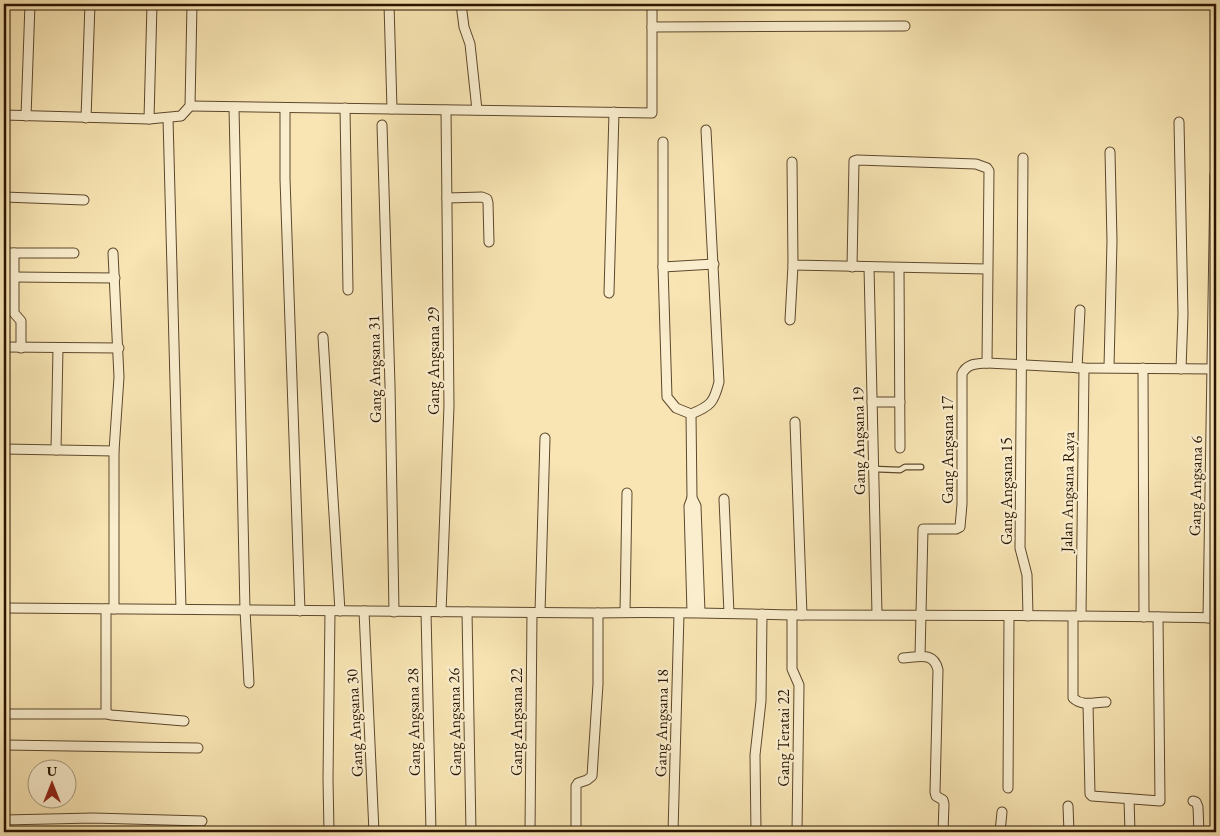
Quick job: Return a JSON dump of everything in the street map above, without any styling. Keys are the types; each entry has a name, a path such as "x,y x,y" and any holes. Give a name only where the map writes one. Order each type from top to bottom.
{"street":[{"path":"26,116 30,4"},
{"path":"86,118 90,4"},
{"path":"149,119 152,4"},
{"path":"4,115 149,119 181,116 190,106 192,4"},
{"path":"389,4 392,109"},
{"path":"461,4 464,27 470,44 477,110"},
{"path":"190,106 652,113 652,4"},
{"path":"652,27 905,26"},
{"path":"234,108 245,610 249,683"},
{"path":"285,108 285,188 300,611"},
{"path":"345,108 348,290"},
{"name":"Gang Angsana 29","path":"441,612 449,406 446,110"},
{"path":"609,293 614,112"},
{"path":"168,118 181,609"},
{"path":"1179,122 1181,369"},
{"name":"Gang Angsana 31","path":"382,125 390,385 394,612"},
{"path":"663,142 663,267 667,397 676,408 691,414 704,409 715,398 719,382 706,130"},
{"path":"1109,367 1112,241 1110,152"},
{"name":"Gang Angsana 15","path":"1023,158 1020,548 1027,575 1028,616"},
{"path":"852,266 854,161 976,164 987,168 989,171 987,363 1081,368 1214,369"},
{"path":"790,320 792,162"},
{"name":"Gang Angsana 6","path":"1212,618 1215,175"},
{"path":"4,197 84,200"},
{"path":"448,198 482,197 487,199 489,242"},
{"path":"4,253 74,253"},
{"path":"14,253 14,313 21,321 21,348"},
{"path":"108,714 106,711 114,451 119,377 113,253"},
{"path":"663,267 714,264"},
{"path":"792,265 987,269"},
{"name":"Gang Angsana 19","path":"869,267 877,614"},
{"path":"899,268 900,448"},
{"path":"14,277 115,278"},
{"name":"Jalan Angsana Raya","path":"1080,310 1081,368 1077,616 1072,694 1076,701 1088,704"},
{"path":"323,337 340,611"},
{"path":"4,348 118,348"},
{"path":"56,450 58,348"},
{"name":"Gang Angsana 17","path":"921,616 923,529 956,529 960,526 962,504 962,374 967,366 987,363"},
{"path":"1143,368 1144,617"},
{"path":"872,402 900,402"},
{"path":"691,414 692,498 696,506 696,612"},
{"name":"Gang Teratai 22","path":"795,422 797,615 792,669 799,686 797,832"},
{"name":"Gang Angsana 22","path":"530,832 536,613 545,438"},
{"path":"4,449 114,451"},
{"path":"625,612 628,493"},
{"path":"724,499 729,613"},
{"path":"4,608 364,612 625,612 679,614 696,612 797,615 877,614 1212,618"},
{"path":"329,832 330,611"},
{"name":"Gang Angsana 30","path":"364,612 374,832"},
{"name":"Gang Angsana 28","path":"426,612 431,832"},
{"name":"Gang Angsana 26","path":"467,612 471,832"},
{"path":"576,832 576,786 592,776 598,684 598,613"},
{"name":"Gang Angsana 18","path":"674,832 679,614"},
{"path":"756,832 755,756 761,701 762,614"},
{"path":"920,656 921,616"},
{"path":"1008,788 1009,616"},
{"path":"1106,702 1088,704 1090,794 1092,796 1160,801 1158,617"},
{"path":"903,658 920,656 933,658 937,663 935,792 936,796 943,800 944,804 943,832"},
{"path":"4,714 108,714 184,721"},
{"path":"4,745 198,748"},
{"path":"1129,799 1130,832"},
{"path":"1193,801 1196,802 1198,807 1199,832"},
{"path":"1068,806 1069,832"},
{"path":"1000,832 1002,812"},
{"path":"4,820 93,818 202,821"}],"lane":[{"path":"873,469 900,470 905,467 921,467"}]}
